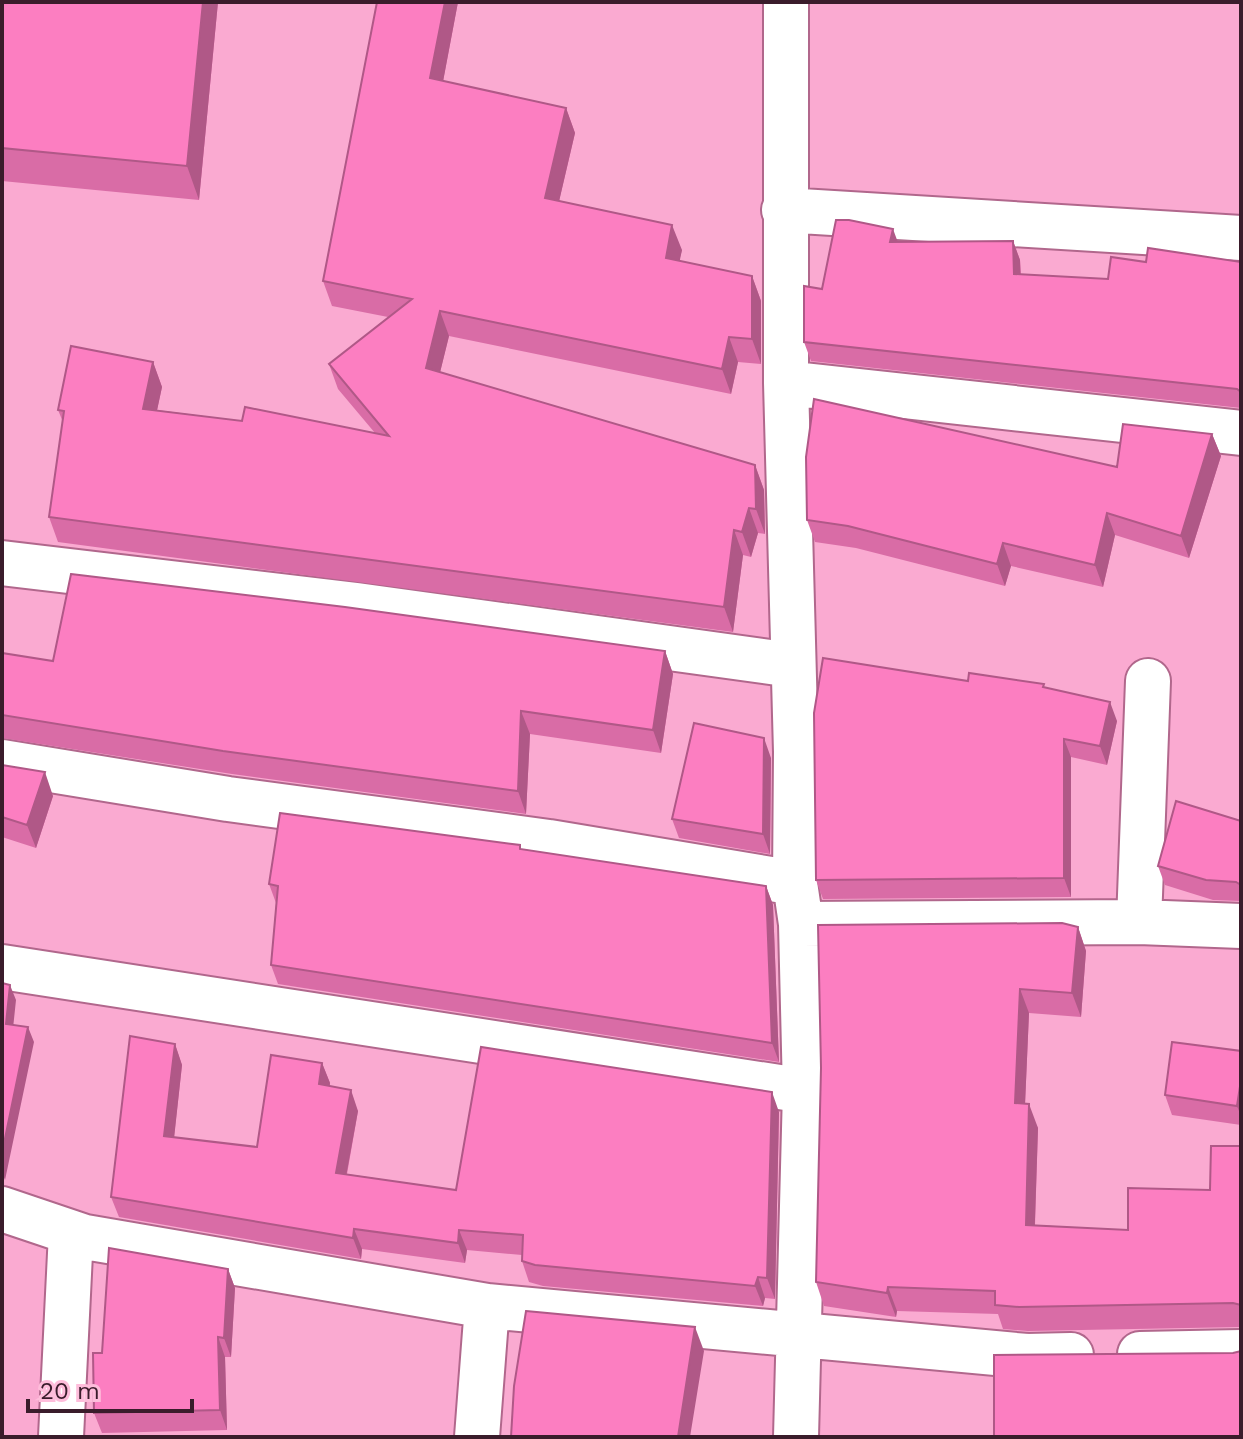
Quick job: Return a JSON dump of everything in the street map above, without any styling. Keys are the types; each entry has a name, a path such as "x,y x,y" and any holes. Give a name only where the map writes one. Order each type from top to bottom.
{"street":[{"path":"786,2 786,383 805,1091 796,1336 796,1437"},
{"path":"784,210 1241,238"},
{"path":"786,383 1241,433"},
{"path":"2,563 357,605 792,665"},
{"path":"1139,922 1148,681"},
{"path":"2,762 228,799 549,842 798,904 1241,926"},
{"path":"2,967 805,1091"},
{"path":"2,1209 71,1233 487,1306 1027,1356 1241,1352"},
{"path":"61,1437 71,1233"},
{"path":"477,1437 487,1306"}],"building":[{"path":"2,2 203,2 187,166 2,148"},
{"path":"377,2 445,2 430,78 566,108 545,198 672,225 666,258 752,276 752,339 729,337 722,369 440,311 426,368 755,465 756,509 749,508 742,532 734,530 724,607 49,517 64,411 58,410 71,346 153,362 143,409 242,421 245,407 389,436 329,364 412,299 323,281"},
{"path":"836,220 893,229 890,242 1013,241 1014,274 1108,279 1111,257 1146,262 1148,248 1241,262 1241,392 1237,389 804,342 804,286 822,289"},
{"path":"814,399 1117,467 1123,424 1212,434 1181,536 1107,513 1095,565 1003,543 997,564 848,526 807,520 806,457"},
{"path":"71,574 345,607 665,651 653,730 521,711 518,791 223,751 2,715 2,653 53,661"},
{"path":"823,658 968,681 969,673 1044,684 1043,687 1110,702 1100,746 1064,739 1064,878 816,880 814,713"},
{"path":"694,723 764,738 763,834 672,819"},
{"path":"2,765 45,772 27,825 2,817"},
{"path":"1176,801 1241,821 1241,885 1206,880 1158,866"},
{"path":"280,813 520,845 520,849 766,886 772,1043 271,965 278,886 269,884"},
{"path":"1062,923 1078,927 1072,993 1020,989 1015,1103 1029,1104 1026,1225 1128,1230 1128,1188 1210,1190 1211,1146 1241,1146 1241,1305 1019,1307 995,1305 995,1291 888,1287 887,1293 816,1282 821,1068 818,925"},
{"path":"2,983 10,985 6,1024 28,1027 2,1153"},
{"path":"130,1036 175,1044 164,1136 257,1147 271,1055 322,1063 319,1084 351,1090 336,1173 456,1190 481,1047 772,1092 767,1278 758,1277 755,1286 535,1265 522,1261 523,1235 459,1230 458,1243 354,1229 353,1238 111,1197"},
{"path":"1172,1042 1241,1051 1237,1106 1165,1095"},
{"path":"109,1248 228,1269 224,1338 218,1337 220,1410 94,1413 93,1353 102,1353"},
{"path":"526,1311 695,1327 678,1437 511,1437 514,1386"},
{"path":"1241,1351 1241,1437 994,1437 994,1355"}]}
